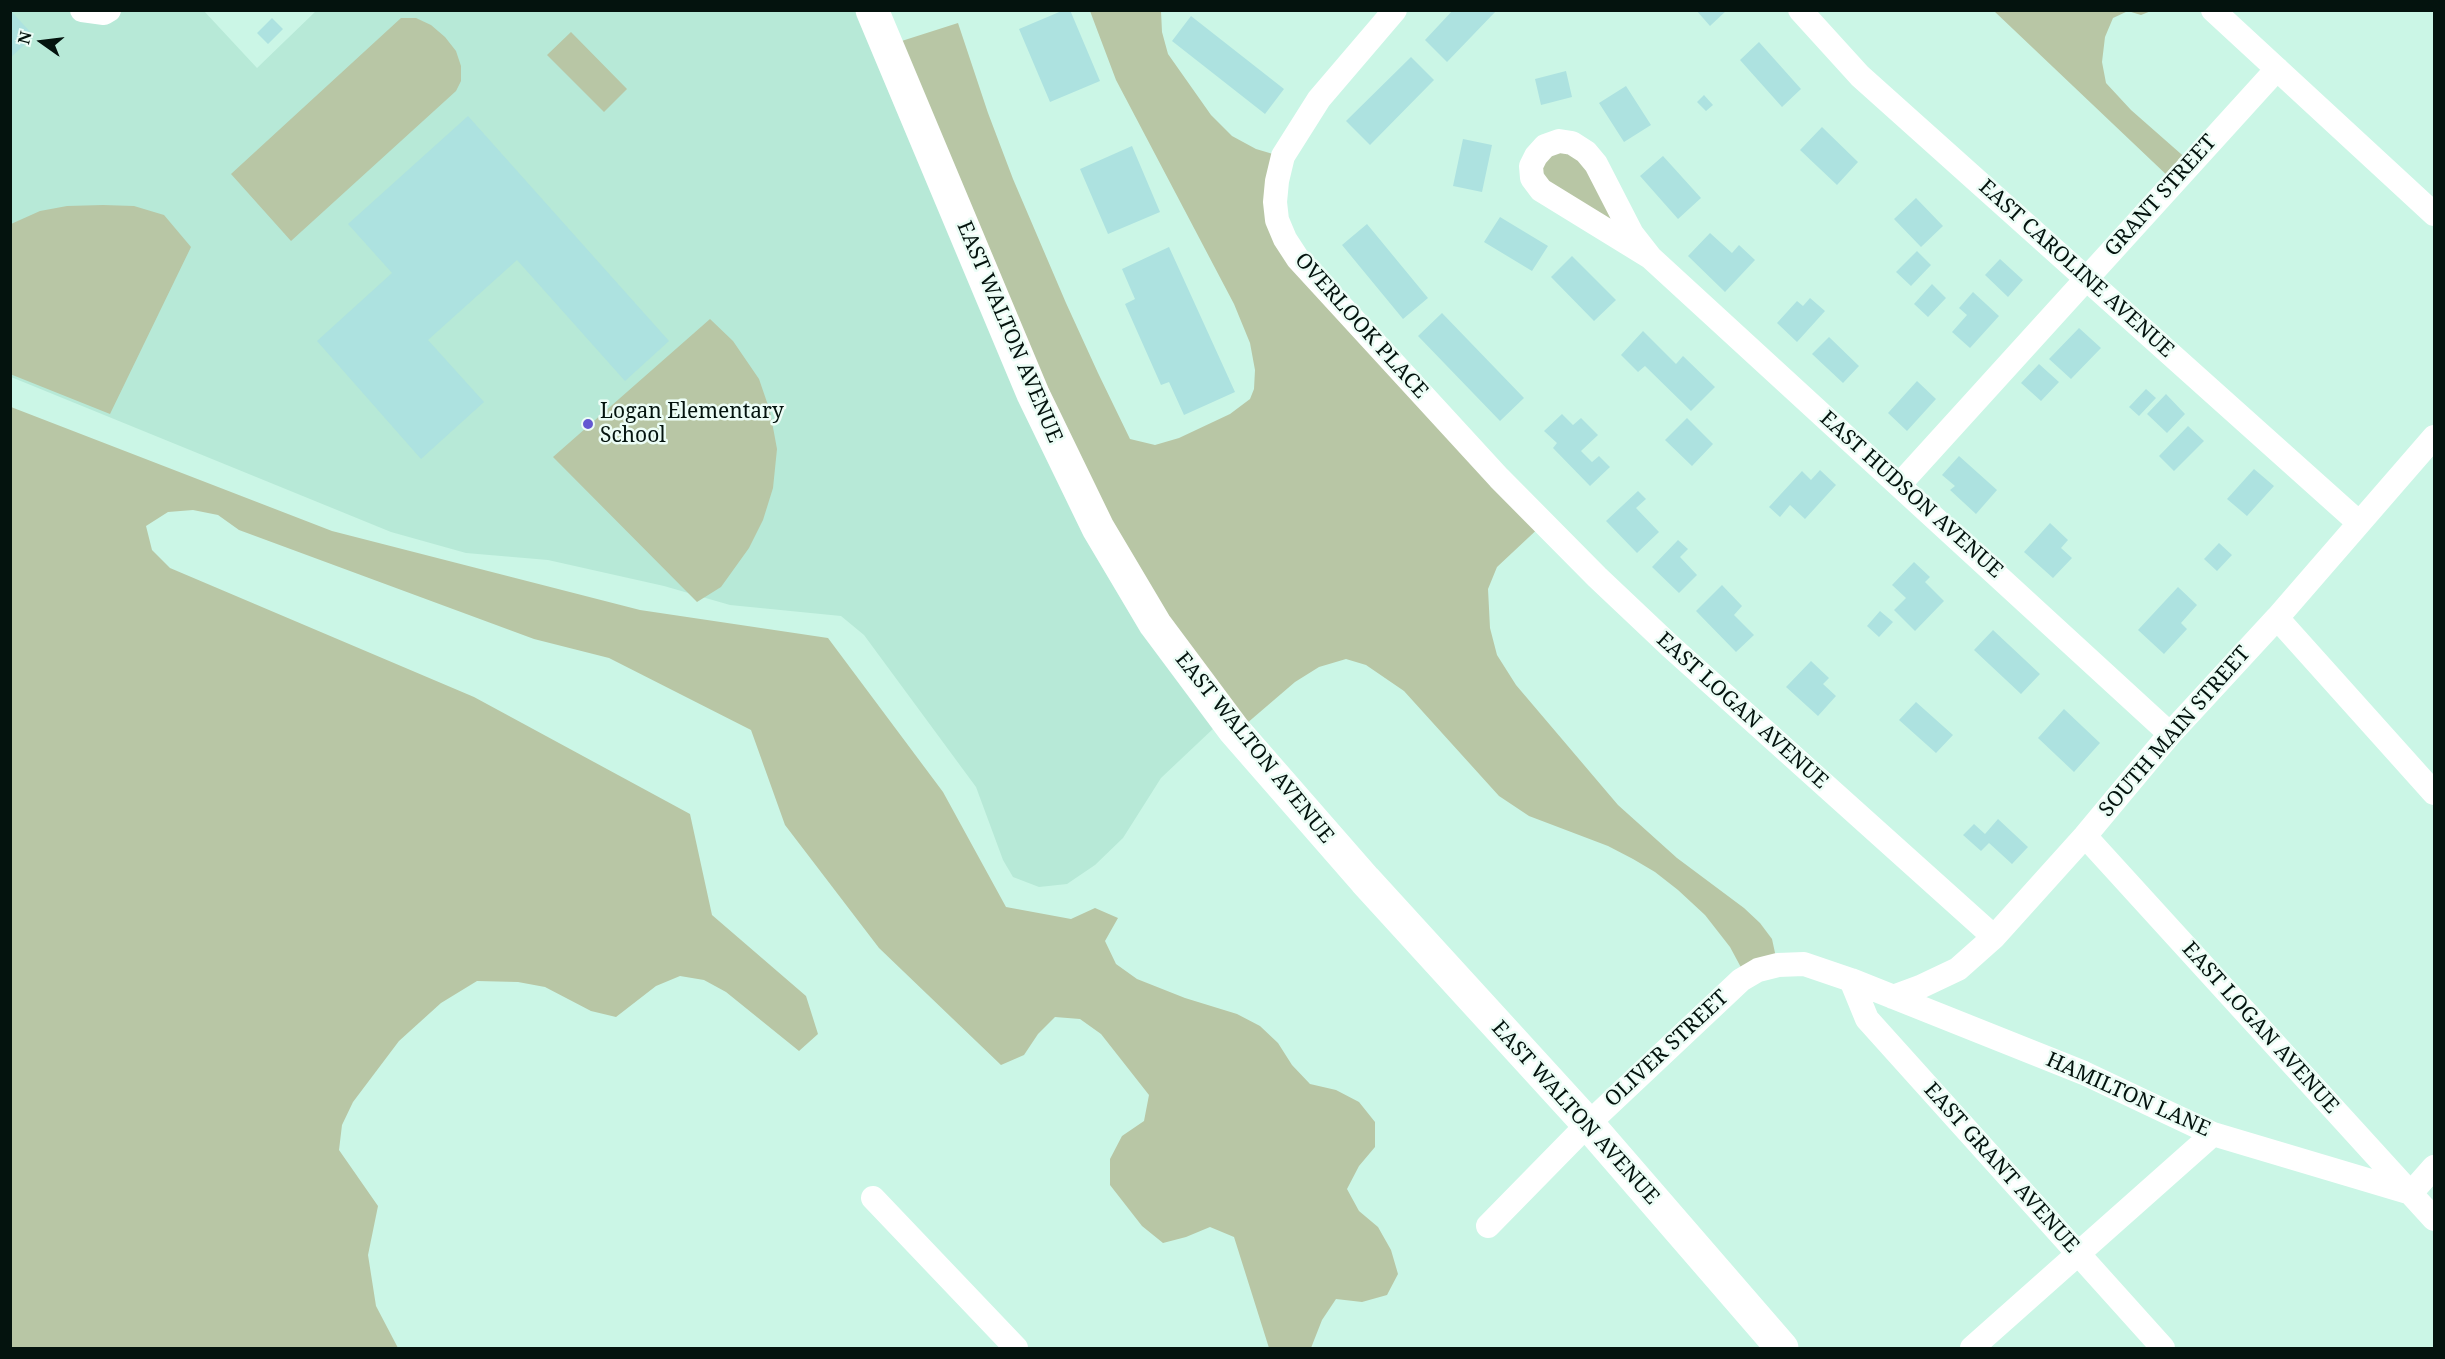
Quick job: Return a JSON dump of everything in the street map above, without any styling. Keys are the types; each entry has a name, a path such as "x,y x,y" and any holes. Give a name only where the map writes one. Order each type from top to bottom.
{"main road":[{"name":"EAST WALTON AVENUE","path":"872,10 1033,394 1098,528 1155,624 1234,730 1365,880 1588,1124 1782,1348"}],"street":[{"name":"OVERLOOK PLACE","path":"1395,10 1319,99 1283,156 1275,202 1277,220 1285,239 1298,259 1499,478"},
{"name":"EAST CAROLINE AVENUE","path":"1800,10 1860,76 2358,522"},
{"path":"2212,10 2434,214"},
{"name":"GRANT STREET","path":"1900,484 2277,69"},
{"name":"EAST HUDSON AVENUE","path":"1650,257 1541,190 1532,178 1531,166 1545,146 1559,141 1572,143 1586,152 1596,164 1632,234 1650,257 2170,734"},
{"name":"SOUTH MAIN STREET","path":"1893,997 1958,969 1994,937 2085,836 2170,734 2277,618 2434,437"},
{"name":"EAST LOGAN AVENUE","path":"1499,478 1597,577 1670,646 1994,937"},
{"path":"2277,618 2434,793"},
{"name":"EAST LOGAN AVENUE","path":"2085,836 2434,1219"},
{"name":"OLIVER STREET","path":"1488,1226 1588,1124 1740,980 1758,970 1778,965 1804,964 1851,980"},
{"name":"HAMILTON LANE","path":"1851,980 2084,1073 2212,1134 2411,1193"},
{"name":"EAST GRANT AVENUE","path":"1851,980 1867,1019 2163,1348"},
{"path":"1972,1348 2212,1134"},
{"path":"2411,1193 2434,1167"},
{"path":"873,1198 1016,1348"}],"shaded area":[{"name":"Logan Elementary School","path":"10,11 204,11 257,68 316,11 872,11 1233,710 1161,778 1123,838 1095,865 1067,884 1039,887 1013,877 1003,860 976,787 864,635 841,616 730,605 664,586 548,560 466,553 391,532 11,377"},
{"path":"1090,11 1161,11 1162,32 1168,54 1211,115 1232,136 1256,149 1283,157 1277,220 1544,523 1497,567 1488,589 1490,628 1497,655 1516,685 1618,805 1677,858 1744,908 1760,923 1772,939 1777,962 1744,973 1730,947 1705,915 1655,872 1608,846 1529,816 1499,796 1404,691 1366,665 1346,659 1319,667 1295,682 1246,724 1133,577 886,46 958,23 1013,179 1098,373 1130,439 1155,445 1179,438 1230,414 1250,399 1254,389 1255,370 1250,343 1234,304 1116,80"},
{"path":"1994,11 2128,11 2113,18 2105,37 2102,62 2106,83 2131,110 2189,161 2172,180"},
{"path":"2128,11 2151,11 2141,15"},
{"path":"401,18 416,18 431,25 445,37 456,51 461,66 461,81 456,91 291,241 231,174"},
{"path":"571,32 627,89 604,112 547,55"},
{"path":"1572,144 1632,234 1555,200 1536,156"},
{"path":"67,206 134,206 164,215 191,247 110,414 10,374 11,224 40,211"},
{"path":"710,319 733,341 759,379 770,411 777,449 773,488 763,520 749,548 721,587 697,602 553,457"},
{"path":"11,407 332,531 640,610 828,638 943,792 1006,907 1071,919 1095,908 1118,918 1105,941 1116,964 1137,979 1185,998 1237,1014 1260,1026 1278,1043 1292,1065 1310,1084 1336,1090 1359,1102 1375,1122 1375,1147 1359,1166 1347,1189 1359,1211 1378,1227 1391,1250 1398,1274 1387,1295 1362,1302 1336,1299 1322,1320 1311,1348 1269,1348 1234,1237 1210,1227 1163,1243 1142,1226 1110,1185 1110,1159 1122,1136 1144,1121 1149,1095 1101,1034 1080,1019 1055,1017 1038,1034 1024,1055 1001,1065 879,948 785,825 751,730 609,658 534,639 239,530 218,515 193,510 168,512 146,526 152,550 170,568 474,697 690,814 712,915 806,996 818,1034 799,1051 726,992 704,980 680,976 656,986 616,1017 591,1011 545,987 518,982 477,981 441,1003 399,1041 353,1102 342,1125 339,1150 378,1206 368,1255 376,1306 398,1348 11,1348"}],"building":[{"path":"10,10 34,36 10,58"},
{"path":"1064,10 1070,10 1100,81 1050,102 1019,29"},
{"path":"1453,10 1497,10 1447,62 1425,40"},
{"path":"1696,10 1727,10 1710,26"},
{"path":"1191,16 1284,89 1265,114 1172,41"},
{"path":"272,18 283,29 268,44 257,33"},
{"path":"1759,42 1801,89 1782,107 1740,60"},
{"path":"1411,57 1434,80 1370,145 1346,121"},
{"path":"1566,71 1572,97 1541,105 1535,79"},
{"path":"1626,86 1651,125 1624,142 1599,103"},
{"path":"1704,95 1713,105 1706,111 1697,102"},
{"path":"468,116 669,341 625,381 517,260 428,340 484,402 421,459 317,341 392,273 348,224"},
{"path":"1822,127 1858,162 1837,185 1800,150"},
{"path":"1463,139 1492,145 1482,192 1453,186"},
{"path":"1132,146 1160,212 1108,234 1080,169"},
{"path":"1663,156 1701,198 1678,219 1640,176"},
{"path":"1916,198 1943,226 1921,247 1894,219"},
{"path":"1500,217 1548,246 1532,271 1484,242"},
{"path":"1367,224 1428,298 1403,319 1342,245"},
{"path":"1710,233 1732,253 1739,245 1755,260 1725,292 1688,256"},
{"path":"1169,247 1235,392 1184,415 1169,382 1161,385 1125,304 1135,299 1122,269"},
{"path":"1917,251 1931,265 1911,286 1896,272"},
{"path":"1572,256 1616,300 1594,321 1551,277"},
{"path":"2000,259 2023,280 2008,297 1985,275"},
{"path":"1932,284 1946,298 1928,317 1914,304"},
{"path":"1973,292 1999,316 1970,348 1952,332 1967,315 1959,308"},
{"path":"1810,298 1825,311 1797,342 1777,323 1797,301 1803,306"},
{"path":"1442,313 1524,398 1500,421 1418,336"},
{"path":"2079,328 2101,348 2071,379 2049,359"},
{"path":"1643,331 1676,364 1683,356 1715,387 1691,411 1645,366 1638,372 1621,355"},
{"path":"1829,337 1859,366 1843,383 1812,354"},
{"path":"2039,364 2059,382 2041,401 2021,383"},
{"path":"1917,381 1936,399 1907,431 1888,413"},
{"path":"2146,389 2156,398 2139,416 2129,407"},
{"path":"2166,394 2185,414 2167,433 2147,414"},
{"path":"1562,414 1573,425 1581,418 1598,435 1581,451 1592,462 1599,456 1610,467 1590,486 1553,448 1557,443 1544,431"},
{"path":"1687,418 1713,444 1692,466 1665,440"},
{"path":"2188,426 2204,441 2174,471 2159,456"},
{"path":"1959,456 1997,490 1976,514 1950,490 1955,486 1942,475"},
{"path":"2254,469 2274,486 2247,516 2227,499"},
{"path":"1820,470 1836,485 1805,519 1790,505 1780,517 1769,507 1802,471 1811,480"},
{"path":"1638,491 1646,499 1636,508 1659,532 1637,553 1606,521"},
{"path":"2050,523 2068,540 2061,548 2072,558 2053,578 2024,552"},
{"path":"1678,540 1688,549 1680,557 1697,575 1679,593 1652,567"},
{"path":"2219,543 2232,555 2217,571 2204,559"},
{"path":"1914,562 1930,577 1925,582 1944,601 1915,631 1894,610 1906,598 1892,585"},
{"path":"1722,585 1742,606 1734,615 1754,635 1736,652 1696,611"},
{"path":"2178,587 2197,605 2181,623 2187,629 2164,654 2138,630"},
{"path":"1880,611 1893,622 1879,637 1867,626"},
{"path":"1993,630 2040,674 2021,694 1974,650"},
{"path":"1811,661 1829,678 1823,684 1836,696 1818,716 1786,687"},
{"path":"1916,702 1953,735 1936,753 1899,720"},
{"path":"2064,709 2100,743 2074,772 2038,738"},
{"path":"1998,819 2028,847 2012,864 1989,843 1981,851 1963,835 1974,824 1985,834"}],"place":[{"name":"Logan Elementary School","path":"588,424"}]}
